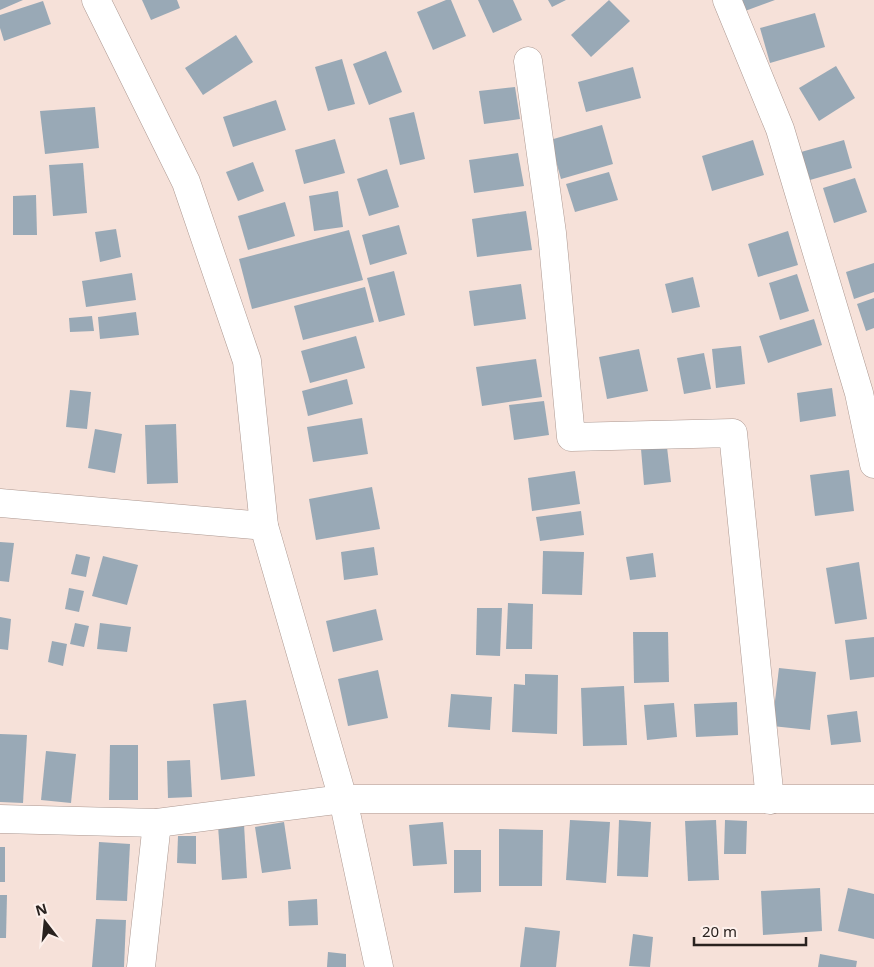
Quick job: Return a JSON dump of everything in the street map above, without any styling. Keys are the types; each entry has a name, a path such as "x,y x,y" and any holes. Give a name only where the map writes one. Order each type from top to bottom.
{"street":[{"path":"96,0 186,182 247,361 264,526 343,799 379,967"},
{"path":"726,0 780,129 858,393 874,464"},
{"path":"528,61 552,232 571,438 733,433 770,800"},
{"path":"0,503 264,526"},
{"path":"0,819 157,823 343,799 874,800"},
{"path":"141,967 157,823"}],"building":[{"path":"0,0 23,0 0,10"},
{"path":"142,0 177,0 180,8 151,20"},
{"path":"446,0 451,0 466,36 433,50 417,12"},
{"path":"478,0 513,0 522,20 493,33"},
{"path":"548,0 566,0 552,7"},
{"path":"609,0 630,21 591,57 571,35"},
{"path":"733,0 775,0 737,14"},
{"path":"43,1 51,24 4,41 0,28 0,15"},
{"path":"815,13 825,47 770,63 760,28"},
{"path":"236,35 253,62 203,95 185,68"},
{"path":"386,51 402,92 369,105 353,64"},
{"path":"342,59 355,104 328,111 315,67"},
{"path":"836,66 855,98 819,121 799,88"},
{"path":"633,67 641,98 586,112 578,82"},
{"path":"515,87 520,119 484,124 479,91"},
{"path":"276,100 286,130 233,147 223,117"},
{"path":"95,107 99,148 45,154 40,111"},
{"path":"414,112 425,159 400,165 389,118"},
{"path":"602,125 613,164 561,179 550,140"},
{"path":"335,139 345,173 304,184 295,150"},
{"path":"753,140 764,175 712,191 702,156"},
{"path":"844,140 852,168 810,180 801,152"},
{"path":"518,153 524,186 474,193 469,160"},
{"path":"253,162 264,191 238,201 226,172"},
{"path":"83,163 87,213 53,216 49,165"},
{"path":"387,169 399,207 369,216 357,179"},
{"path":"609,172 618,200 575,212 566,184"},
{"path":"855,178 867,212 834,223 823,188"},
{"path":"338,191 343,227 314,231 309,196"},
{"path":"36,195 37,235 13,235 13,196"},
{"path":"285,202 295,236 248,250 238,216"},
{"path":"526,211 532,250 477,257 472,219"},
{"path":"399,225 407,254 370,265 362,235"},
{"path":"116,229 121,257 100,262 95,232"},
{"path":"349,230 363,280 252,309 239,259"},
{"path":"788,231 798,265 758,277 748,244"},
{"path":"874,263 874,292 854,299 846,272"},
{"path":"394,271 405,315 379,322 367,278"},
{"path":"132,273 136,300 86,307 82,281"},
{"path":"797,274 809,311 780,320 769,283"},
{"path":"693,277 700,307 672,313 665,284"},
{"path":"521,284 526,319 474,326 469,291"},
{"path":"365,287 374,322 303,340 294,306"},
{"path":"874,298 874,328 866,331 857,304"},
{"path":"136,312 139,335 100,339 98,317"},
{"path":"92,316 94,331 70,332 69,318"},
{"path":"814,319 822,345 768,363 759,336"},
{"path":"356,336 365,368 310,383 301,351"},
{"path":"741,346 745,384 716,388 712,349"},
{"path":"639,349 648,391 607,399 599,357"},
{"path":"704,353 711,389 684,394 677,358"},
{"path":"536,359 542,397 482,406 476,367"},
{"path":"347,379 353,404 308,416 302,391"},
{"path":"832,388 836,416 800,422 797,393"},
{"path":"70,390 91,392 87,429 66,427"},
{"path":"544,401 549,435 514,440 509,405"},
{"path":"362,418 368,454 313,462 307,427"},
{"path":"176,424 178,483 147,484 145,425"},
{"path":"95,429 122,434 115,473 88,468"},
{"path":"667,447 671,482 644,485 641,449"},
{"path":"849,470 854,511 815,516 810,475"},
{"path":"575,471 580,504 532,511 528,478"},
{"path":"372,487 380,529 316,540 309,499"},
{"path":"581,511 584,535 540,541 536,517"},
{"path":"0,542 14,543 9,582 0,581"},
{"path":"374,547 378,575 344,580 341,552"},
{"path":"543,551 584,552 582,595 542,594"},
{"path":"653,553 656,577 630,580 626,557"},
{"path":"76,554 90,557 86,577 71,574"},
{"path":"103,556 138,565 127,605 92,596"},
{"path":"859,562 867,619 835,624 826,568"},
{"path":"69,588 84,591 79,612 65,609"},
{"path":"508,603 533,604 532,649 506,649"},
{"path":"477,608 502,608 500,656 476,655"},
{"path":"376,609 383,640 333,652 326,621"},
{"path":"0,617 11,619 8,650 0,649"},
{"path":"75,623 89,626 84,647 70,644"},
{"path":"100,623 131,627 127,652 97,649"},
{"path":"633,632 668,632 669,682 634,683"},
{"path":"874,637 874,677 850,680 845,640"},
{"path":"52,641 67,644 63,666 48,662"},
{"path":"779,668 816,672 810,730 772,726"},
{"path":"378,670 388,718 348,726 338,679"},
{"path":"525,674 558,675 557,734 512,732 514,684 525,685"},
{"path":"624,686 627,745 583,746 581,688"},
{"path":"451,694 492,697 490,730 448,727"},
{"path":"246,700 255,776 221,780 213,704"},
{"path":"737,702 738,735 696,737 694,704"},
{"path":"674,703 677,737 647,740 644,705"},
{"path":"857,711 861,742 831,745 827,715"},
{"path":"0,734 27,735 23,803 0,802"},
{"path":"110,745 138,745 138,800 109,800"},
{"path":"46,751 76,754 71,803 41,800"},
{"path":"190,760 192,797 168,798 167,761"},
{"path":"570,820 610,822 606,883 566,880"},
{"path":"619,820 651,822 648,877 617,876"},
{"path":"716,820 719,880 688,881 685,821"},
{"path":"725,820 747,821 746,854 724,854"},
{"path":"284,822 291,869 262,873 255,827"},
{"path":"443,822 447,864 413,866 409,825"},
{"path":"244,824 247,878 222,880 218,826"},
{"path":"499,829 543,830 542,886 499,886"},
{"path":"178,836 196,836 196,864 177,863"},
{"path":"99,842 130,844 127,901 96,900"},
{"path":"0,847 5,847 5,882 0,882"},
{"path":"454,850 481,850 481,892 454,893"},
{"path":"820,888 822,931 763,935 761,891"},
{"path":"848,888 874,894 874,939 838,931"},
{"path":"0,895 7,895 6,938 0,938"},
{"path":"317,899 318,925 289,926 288,901"},
{"path":"96,919 126,920 124,967 92,967"},
{"path":"525,927 560,931 556,967 520,967"},
{"path":"633,934 653,937 650,967 629,966"},
{"path":"328,952 346,954 346,967 327,967"},
{"path":"820,954 857,961 856,967 818,967"}]}
